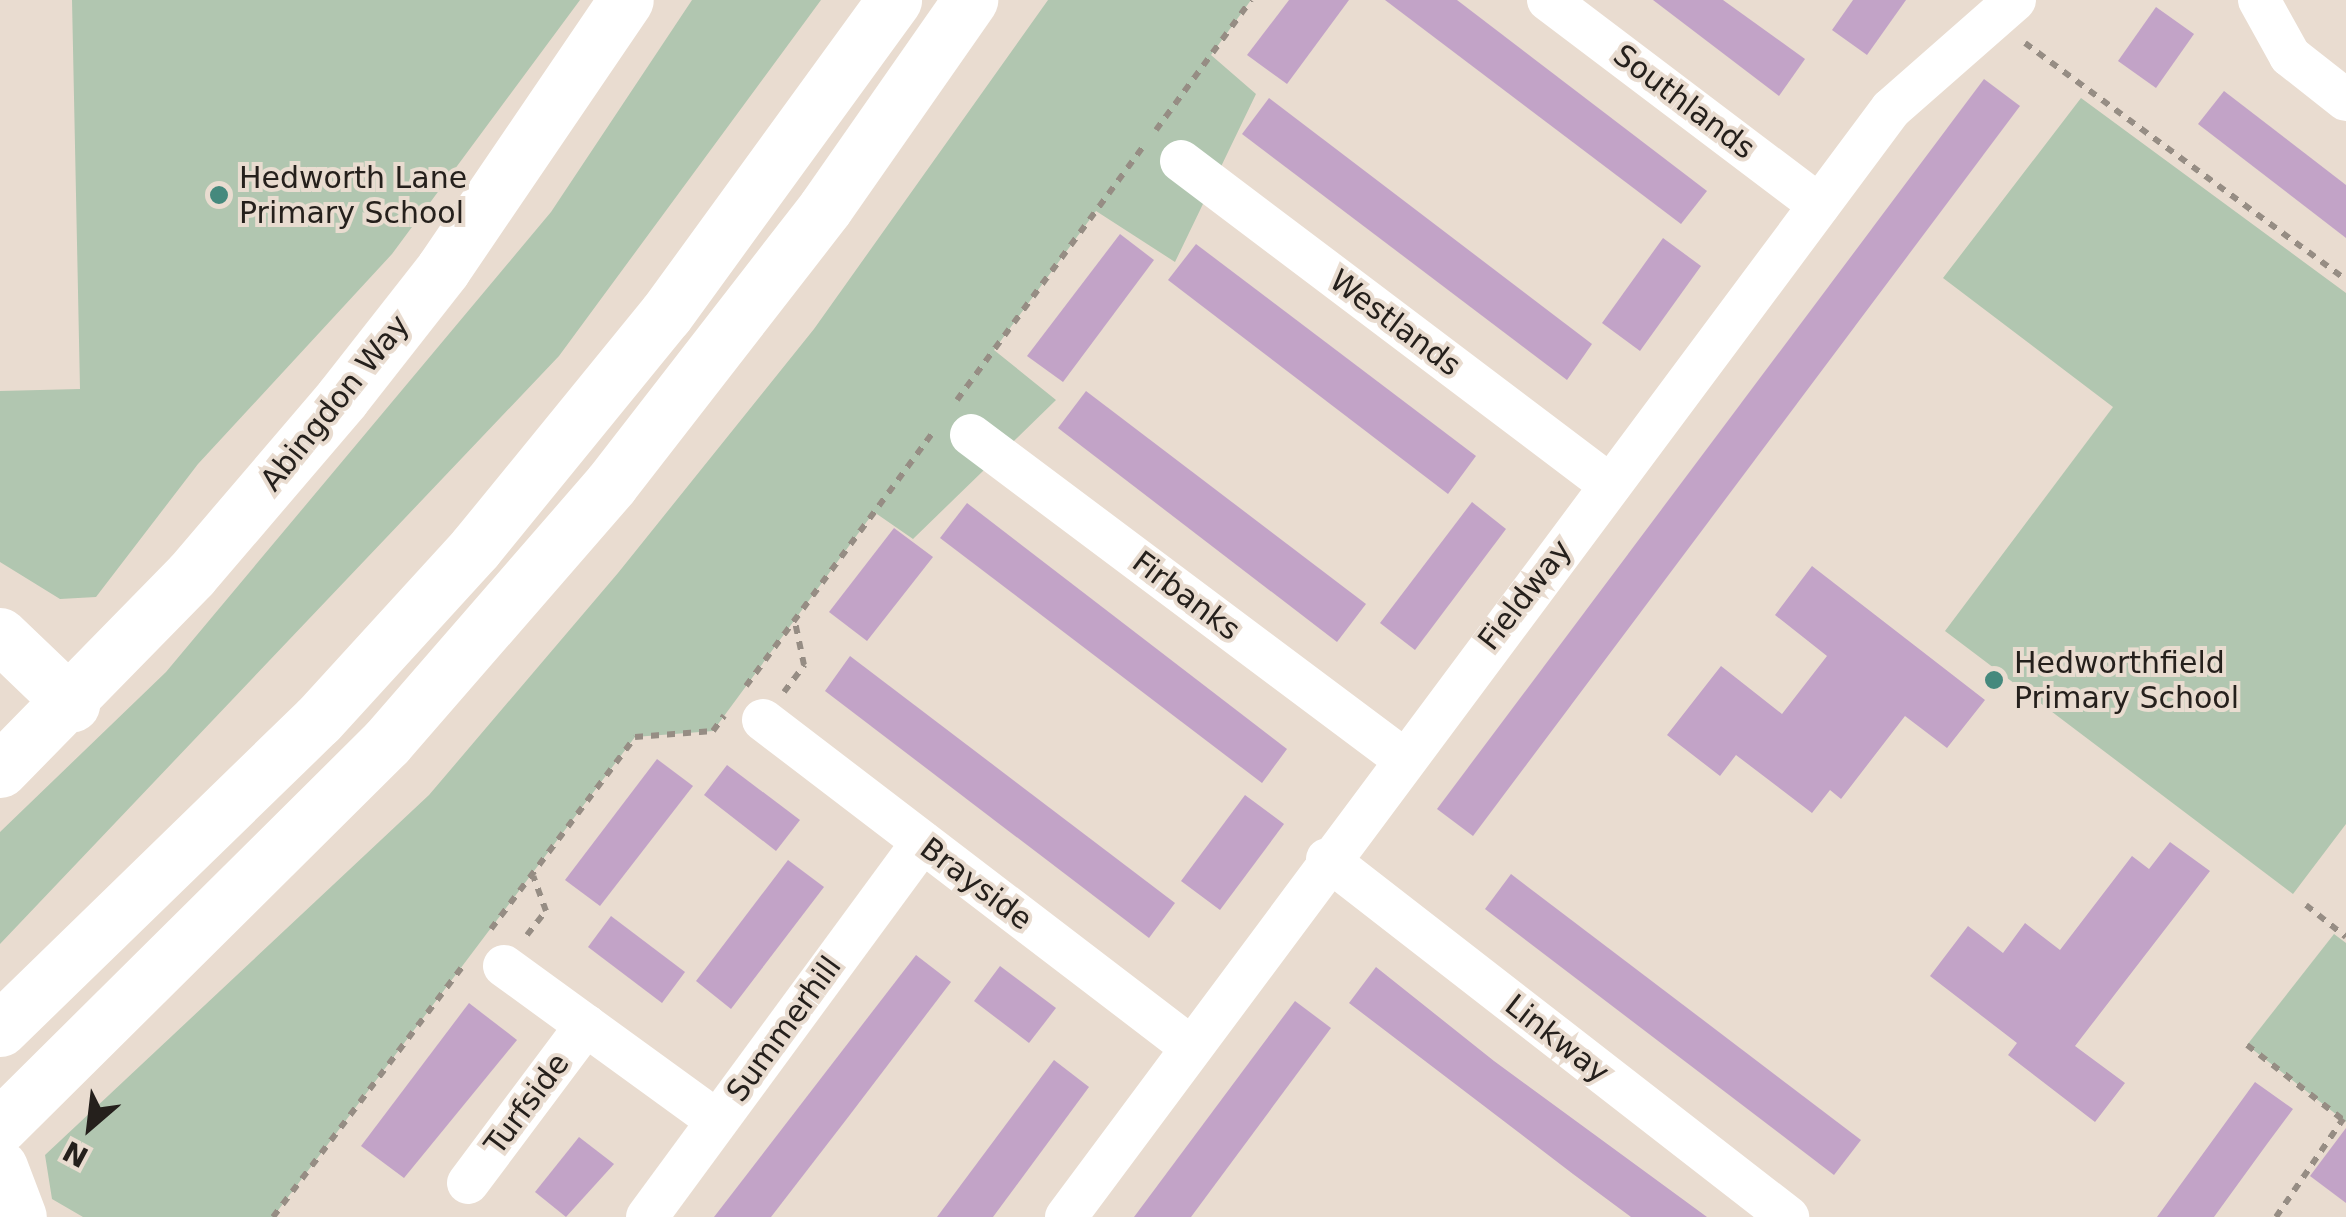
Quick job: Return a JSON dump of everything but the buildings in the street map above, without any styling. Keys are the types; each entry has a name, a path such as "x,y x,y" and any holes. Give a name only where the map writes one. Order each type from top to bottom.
{"main road":[{"name":"Abingdon Way","path":"0,770 72,704 342,398 443,269 626,0"},
{"path":"0,1029 318,720 475,548 666,314 894,0"},
{"path":"0,1126 386,743 611,484 825,208 970,0"},
{"path":"0,635 72,704"}],"street":[{"name":"Southlands","path":"1548,0 1820,205"},
{"path":"2260,0 2290,56 2341,85"},
{"name":"Fieldway","path":"1066,1217 1401,757 1891,109 2002,8"},
{"name":"Westlands","path":"1180,161 1610,485"},
{"name":"Firbanks","path":"959,429 1401,757"},
{"name":"Brayside","path":"763,720 1190,1047"},
{"name":"Summerhill","path":"647,1217 922,842"},
{"name":"Linkway","path":"1327,859 1788,1217"},
{"name":"Turfside","path":"494,957 717,1120"},
{"name":"Turfside","path":"468,1182 586,1025"}],"path":[{"path":"494,957 532,875 636,736 713,731 794,620 959,429 1251,0"},
{"path":"2002,8 2346,280"},
{"path":"763,720 804,665 794,620"},
{"path":"273,1217 494,957 546,911 532,875"},
{"path":"2306,906 2346,937"},
{"path":"2247,1045 2345,1119 2276,1217"}],"green space":[{"name":"Hedworth Lane Primary School","path":"72,0 580,0 392,254 198,464 96,597 60,599 0,562 0,391 80,389"},
{"path":"692,0 821,0 559,356 0,944 0,832 166,672 551,212"},
{"path":"1048,0 1251,0 1211,55 1256,94 1175,262 1096,211 994,350 1056,400 913,539 874,512 713,731 635,737 273,1217 83,1217 52,1199 45,1155 429,795 618,573 814,329"},
{"path":"2081,98 2346,293 2346,824 2293,894 1945,631 2113,407 1943,278"},
{"path":"2334,934 2346,943 2346,1122 2247,1045"}],"place":[{"name":"Hedworth Lane Primary School","path":"219,195"},
{"name":"Hedworthfield Primary School","path":"1994,680"}]}
